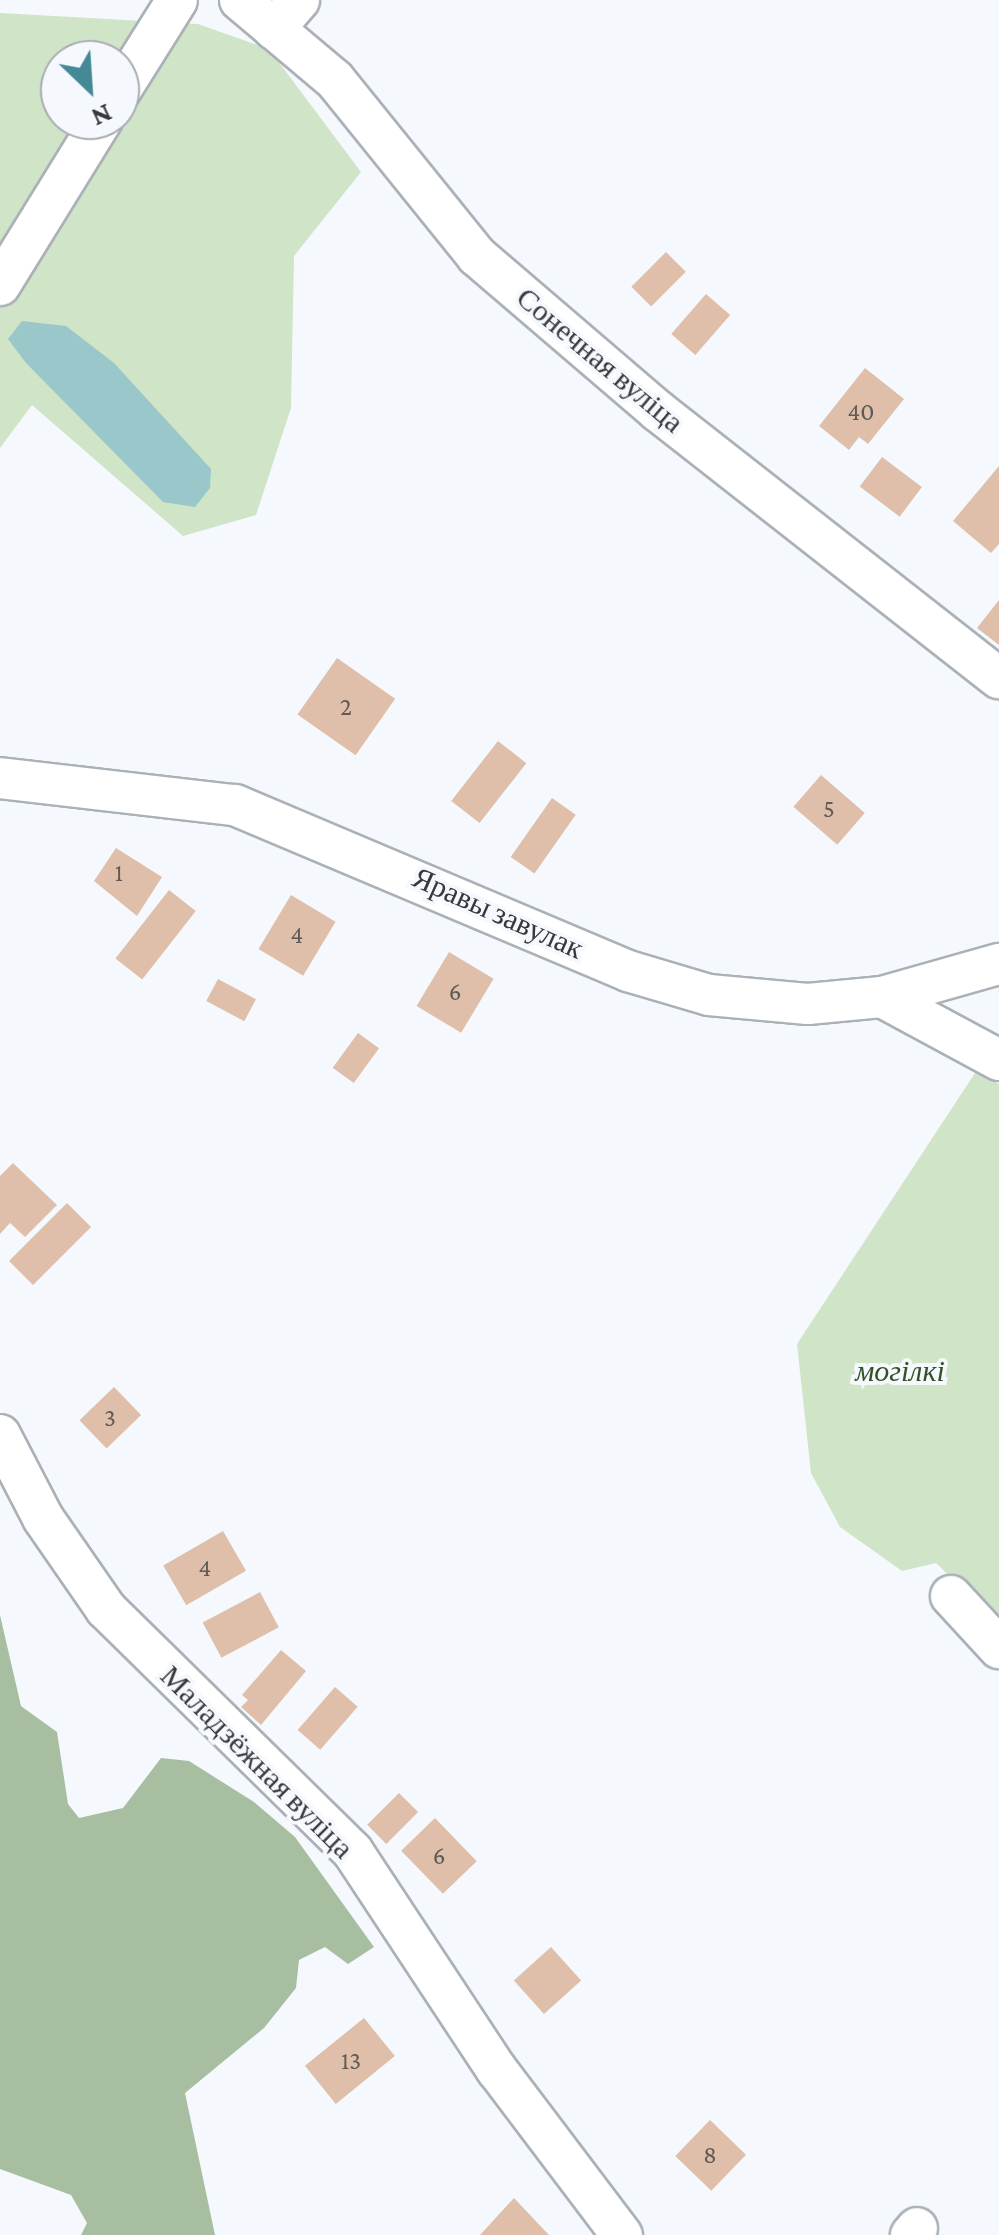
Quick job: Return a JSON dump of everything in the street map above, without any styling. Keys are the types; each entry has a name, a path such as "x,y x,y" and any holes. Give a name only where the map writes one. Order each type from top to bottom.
{"street":[{"path":"140,59 177,0"},
{"name":"Сонечная вуліца","path":"240,0 286,14 476,256 658,411 999,678"},
{"path":"0,284 90,140"},
{"name":"Яравы завулак","path":"0,778 234,805 628,971 709,995 808,1004 882,997 999,964"},
{"path":"882,997 999,1060"},
{"name":"Маладзёжная вуліца","path":"0,1436 44,1518 106,1609 353,1852 497,2070 622,2235"},
{"path":"951,1596 999,1648"}],"green space":[{"path":"0,13 198,24 269,49 361,172 294,256 291,408 256,515 183,536 32,405 0,448"},
{"name":"могілкі","path":"977,1070 999,1084 999,1625 936,1563 902,1571 840,1527 811,1473 797,1344"},
{"path":"0,1615 21,1706 57,1732 68,1804 79,1818 123,1808 161,1758 189,1761 254,1802 295,1837 374,1947 348,1964 325,1947 299,1960 296,1988 264,2028 185,2093 215,2235 81,2235 87,2223 71,2195 0,2169"}],"water":[{"path":"22,321 66,326 114,363 211,469 210,488 195,507 163,502 26,363 8,339"}],"building":[{"path":"666,252 686,272 651,306 631,287"},
{"path":"706,294 730,315 695,355 671,334"},
{"path":"865,368 904,399 868,444 859,437 849,450 819,426"},
{"path":"882,457 922,487 900,517 860,487"},
{"path":"999,466 999,544 991,553 953,521"},
{"path":"999,600 999,645 977,628"},
{"path":"337,658 395,699 356,755 297,715"},
{"path":"498,741 526,763 480,823 451,801"},
{"path":"821,775 865,813 837,845 793,807"},
{"path":"552,798 576,815 534,874 511,857"},
{"path":"116,848 162,877 137,916 94,881"},
{"path":"169,890 196,911 142,979 115,959"},
{"path":"291,895 336,922 303,976 259,949"},
{"path":"449,952 494,979 461,1033 417,1006"},
{"path":"218,979 256,999 244,1021 206,1001"},
{"path":"358,1033 379,1048 354,1083 333,1068"},
{"path":"13,1163 57,1205 25,1237 10,1223 0,1234 0,1176"},
{"path":"67,1203 91,1227 33,1285 9,1261"},
{"path":"114,1387 141,1415 107,1448 79,1420"},
{"path":"223,1531 246,1571 186,1605 163,1566"},
{"path":"260,1592 279,1627 221,1658 203,1623"},
{"path":"281,1650 306,1671 261,1725 241,1707 248,1700 242,1695"},
{"path":"335,1687 358,1707 320,1750 298,1730"},
{"path":"399,1793 418,1812 386,1844 367,1825"},
{"path":"435,1818 477,1861 443,1894 401,1851"},
{"path":"551,1947 581,1980 544,2014 514,1980"},
{"path":"364,2018 395,2056 336,2104 305,2066"},
{"path":"710,2120 746,2155 711,2191 675,2156"},
{"path":"514,2198 549,2235 480,2235"}]}
